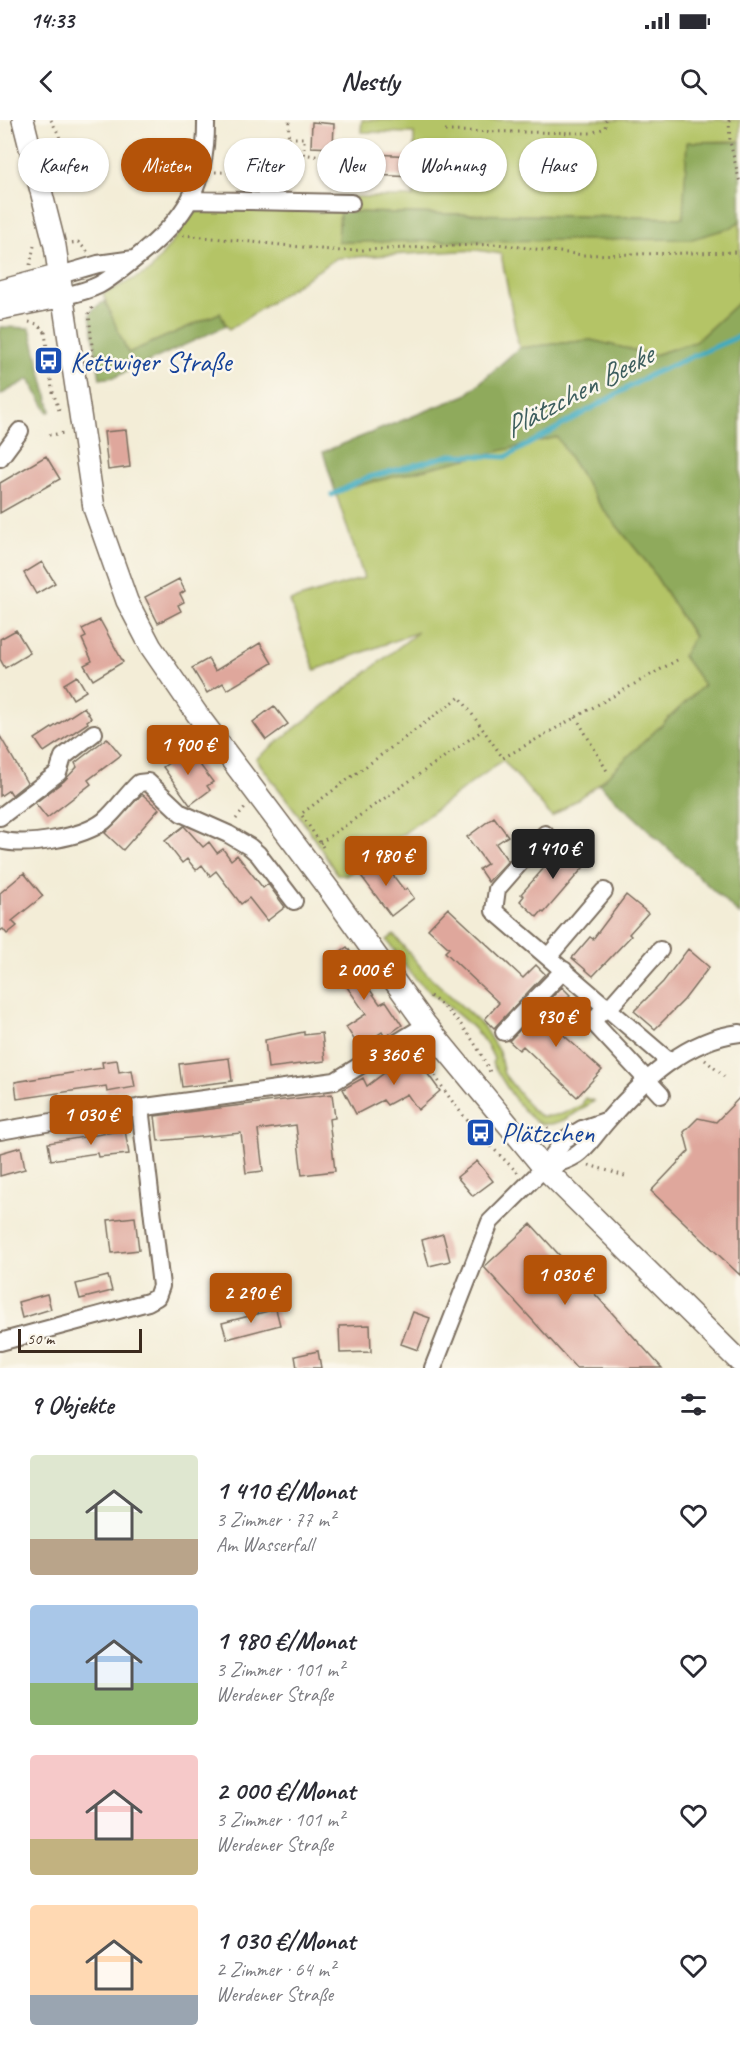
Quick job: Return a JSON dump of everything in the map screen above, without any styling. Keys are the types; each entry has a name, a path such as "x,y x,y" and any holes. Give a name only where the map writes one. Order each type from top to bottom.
{"main road":[{"path":"23,120 44,192 64,296 94,508 127,601 151,647 197,714 330,891 426,1025 544,1168 740,1362"},
{"path":"0,291 60,275"},
{"path":"0,309 64,296"}],"street":[{"path":"64,296 94,289 109,281 166,234 190,201 201,172 206,120 200,120"},
{"path":"190,201 351,203"},
{"path":"60,275 98,264 134,259"},
{"path":"0,458 20,431"},
{"path":"0,817 58,773 63,757 94,733"},
{"path":"0,840 40,842 98,825 139,783 148,782 181,813 228,834 258,854 294,901"},
{"path":"545,834 497,889 494,911 670,1062"},
{"path":"548,957 604,891"},
{"path":"660,950 609,1008 600,1013 593,1022 661,1095"},
{"path":"504,1032 564,970"},
{"path":"0,1131 140,1107 335,1081 426,1025"},
{"path":"433,1368 490,1222 544,1168 578,1156 592,1143 608,1120 670,1062 694,1046 723,1034 740,1033"},
{"path":"0,1342 148,1302 157,1297 162,1286 140,1107"}],"path":[{"path":"51,120 60,138"},
{"path":"288,138 289,120"},
{"path":"445,131 591,133 605,128 606,120"},
{"path":"729,120 730,142 740,183"},
{"path":"166,234 341,251 498,244 583,255 740,252"},
{"path":"23,268 29,267 35,250 34,239"},
{"path":"78,242 88,249"},
{"path":"94,369 88,313 96,302"},
{"path":"26,321 37,324 45,333 52,389"},
{"path":"48,435 65,433"},
{"path":"325,852 301,814 460,697 503,758 680,659"},
{"path":"576,717 607,771"},
{"path":"158,756 165,757 186,741 181,733 184,730"},
{"path":"320,843 483,730"},
{"path":"236,817 242,810"},
{"path":"448,1010 474,1039"},
{"path":"701,1057 726,1078"},
{"path":"466,1117 493,1149 528,1182"},
{"path":"589,1165 628,1177"}],"green space":[{"path":"362,120 740,120 740,141 687,142 684,218 351,212 351,197 413,197 413,192 507,192 507,138 414,138 414,133 361,132"},
{"path":"687,142 740,142 740,221 730,228 692,239 338,242 340,212 683,218"},
{"path":"203,209 340,212 338,242 501,239 730,228 740,221 740,301 695,342 653,355 591,340 519,348 501,254 477,250 337,258 229,330 220,313 126,354 103,294 150,271 194,213"},
{"path":"105,301 128,353 220,313 226,326 115,377 100,379 90,315 94,308"},
{"path":"740,301 740,915 599,784 704,685 683,656 694,636 648,564 600,505 557,437 335,491 323,452 466,395 519,348 591,340 654,355 695,342"},
{"path":"0,327 30,328 51,411 48,412 29,379 0,395"},
{"path":"557,437 600,505 648,564 694,637 683,656 704,685 599,784 552,817 503,760 346,876 337,874 300,817 256,759 418,632 315,670 290,601 364,578 335,491"},
{"path":"394,935 426,973 483,1026 499,1052 504,1074 533,1111 541,1116 550,1116 562,1114 582,1105 585,1098 594,1101 570,1117 556,1123 543,1124 536,1121 514,1098 492,1063 494,1059 487,1046 470,1024 426,988 404,965 387,940"}],"building":[{"path":"312,122 334,124 333,138 317,138 317,147 311,147"},
{"path":"386,155 398,155 398,176 386,176"},
{"path":"126,430 130,467 108,470 104,432"},
{"path":"46,456 60,479 0,513 0,483"},
{"path":"42,562 55,583 36,594 24,573"},
{"path":"179,579 185,591 180,594 184,602 178,605 181,611 158,623 145,597"},
{"path":"100,620 123,662 93,680 84,665 92,661 82,639 86,637 82,629"},
{"path":"16,630 30,653 5,668 0,659 0,639"},
{"path":"260,643 272,663 227,690 223,683 207,693 192,668 208,659 215,671"},
{"path":"77,676 86,691 73,699 64,684"},
{"path":"274,706 288,724 266,740 253,722"},
{"path":"84,707 91,718 87,721 88,723 44,752 35,739"},
{"path":"0,736 27,783 12,795 9,790 0,796"},
{"path":"107,738 121,755 88,780 91,784 47,818 35,803 64,781 77,767 75,763"},
{"path":"188,749 213,782 207,786 210,790 190,805 163,767 169,763 167,759 179,751 182,754"},
{"path":"142,794 159,809 123,850 105,833"},
{"path":"494,817 508,836 496,844 508,861 488,882 479,869 487,864 467,837"},
{"path":"184,826 203,847 209,842 217,853 223,849 231,860 237,855 263,888 268,884 285,907 267,921 249,898 241,904 216,871 210,876 202,865 196,870 187,859 182,863 165,841"},
{"path":"566,843 588,862 544,913 542,911 537,917 520,901 524,896 521,894"},
{"path":"380,858 404,890 407,888 414,898 391,916 359,873"},
{"path":"24,873 43,896 12,921 17,926 7,934 3,929 0,931 0,893"},
{"path":"626,895 648,913 629,934 631,936 593,976 572,958 590,937 593,939"},
{"path":"448,908 523,978 536,965 545,974 494,1028 485,1019 499,1003 445,952 449,948 428,929"},
{"path":"347,947 363,969 358,973 380,1004 386,1001 402,1025 385,1037 382,1032 359,1047 346,1027 366,1014 328,960"},
{"path":"688,949 709,967 684,1000 655,1029 634,1011 663,982"},
{"path":"562,987 570,995 547,1020 602,1070 577,1097 523,1046 519,1050 509,1041"},
{"path":"304,1032 304,1035 322,1033 325,1061 268,1068 265,1040"},
{"path":"412,1052 440,1091 418,1110 407,1094 387,1105 383,1100 356,1114 343,1089 363,1078 367,1086"},
{"path":"229,1058 232,1081 182,1087 179,1064"},
{"path":"117,1060 119,1072 132,1070 135,1087 107,1092 106,1086 17,1099 15,1082 103,1068 102,1062"},
{"path":"332,1094 335,1118 329,1119 335,1171 302,1175 296,1125 258,1130 263,1171 246,1173 241,1133 158,1141 155,1116"},
{"path":"740,1097 740,1275 651,1191 689,1151 684,1132 698,1118 716,1122"},
{"path":"125,1130 129,1154 98,1157 97,1153 51,1160 48,1143"},
{"path":"21,1147 25,1169 0,1176 0,1153"},
{"path":"477,1161 493,1181 473,1196 457,1177"},
{"path":"135,1217 139,1250 112,1253 108,1220"},
{"path":"531,1224 662,1368 576,1368 484,1267"},
{"path":"443,1234 450,1261 429,1266 422,1240"},
{"path":"108,1276 112,1291 80,1299 76,1284"},
{"path":"47,1294 51,1309 22,1318 18,1302"},
{"path":"276,1309 280,1325 227,1339 222,1323"},
{"path":"413,1312 430,1318 418,1350 401,1344"},
{"path":"370,1325 371,1352 340,1353 339,1326"},
{"path":"318,1351 321,1368 297,1368 295,1356"}],"waterway":[{"name":"Plätzchen Beeke","path":"332,495 366,478 451,455 506,457 652,374 740,336"}],"place":[{"name":"Kettwiger Straße","path":"49,361"},
{"name":"Plätzchen","path":"480,1132"}]}
